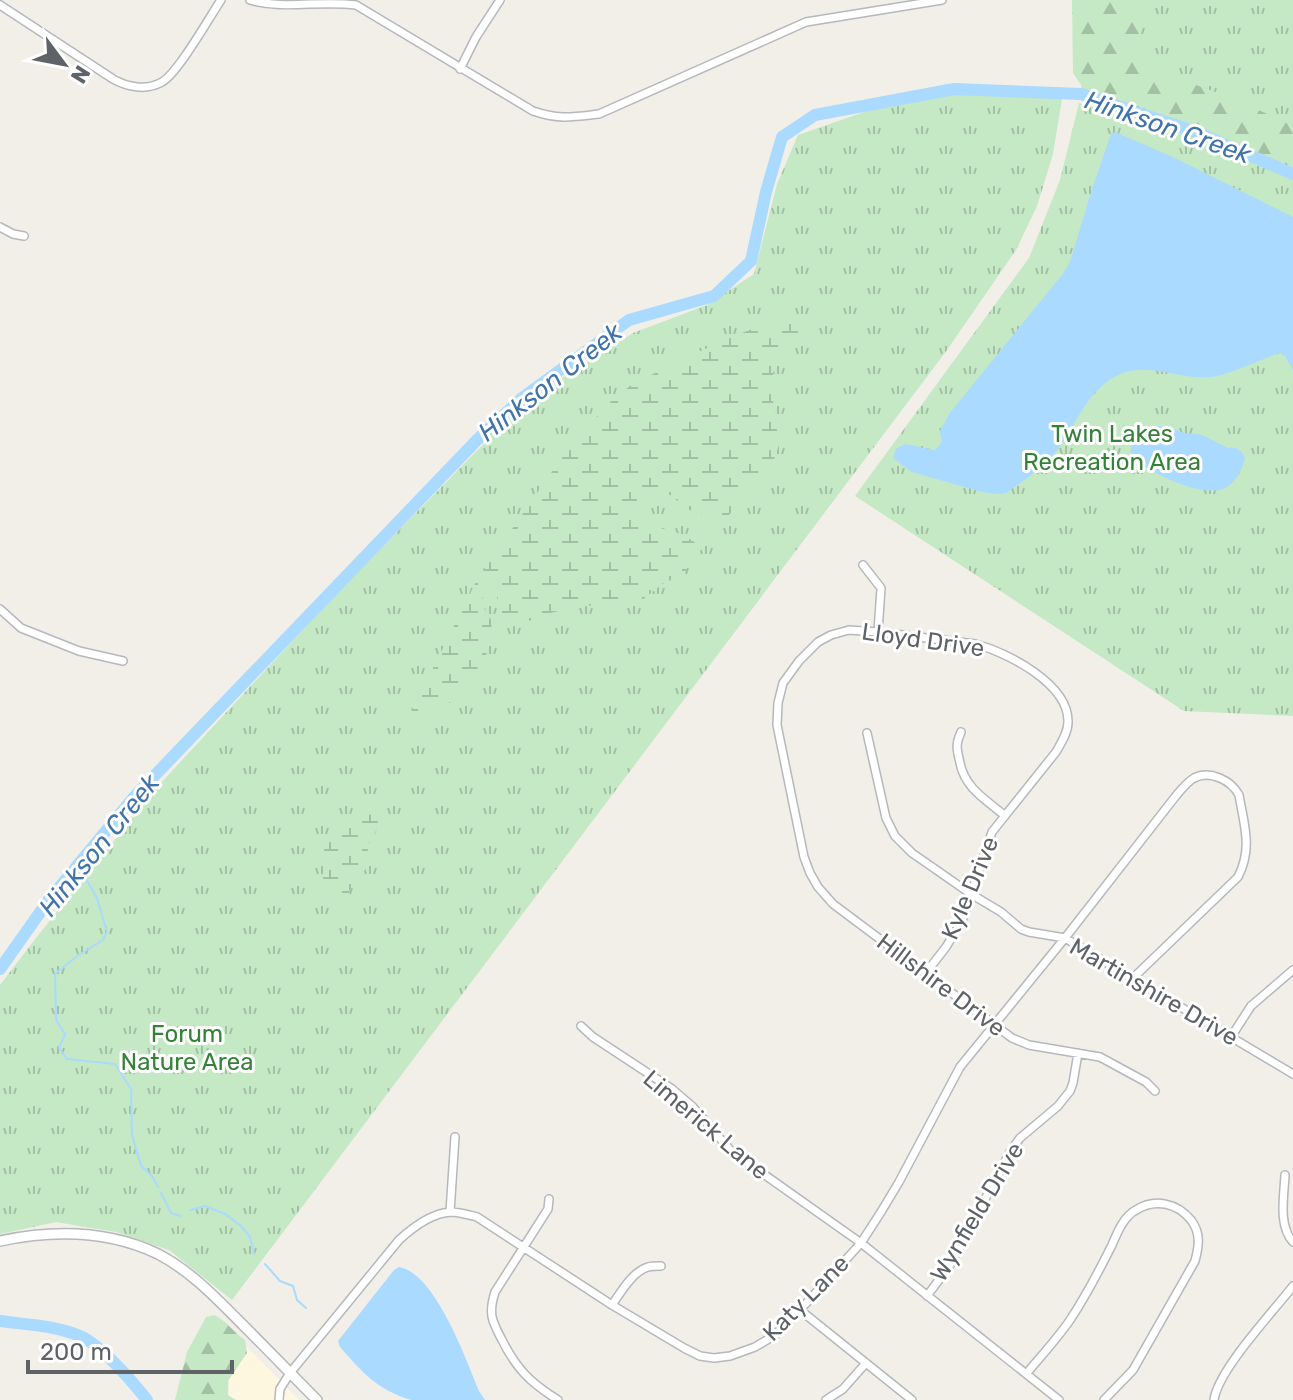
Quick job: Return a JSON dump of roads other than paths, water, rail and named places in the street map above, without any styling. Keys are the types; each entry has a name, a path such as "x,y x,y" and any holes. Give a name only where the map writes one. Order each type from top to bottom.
{"street":[{"path":"0,5 124,85 140,88 161,83 176,68 221,0"},
{"path":"250,0 267,4 339,0 356,5 533,111 568,118 599,114 806,22 942,0"},
{"path":"460,69 500,0"},
{"path":"0,227 24,236"},
{"path":"863,565 881,588 878,632"},
{"path":"0,609 21,628 79,651 123,661"},
{"name":"Lloyd Drive","path":"818,887 804,857 777,725 783,683 818,642 849,630 975,644 1004,654 1055,689 1064,702 1068,722"},
{"name":"Kyle Drive","path":"925,974 955,934 992,832 1056,752 1064,739 1068,722"},
{"path":"961,732 956,744 966,782 1004,815"},
{"name":"Martinshire Drive","path":"867,733 886,818 895,836 912,853 1001,912 1021,929 1065,938 1293,1074"},
{"name":"Katy Lane","path":"450,1212 477,1217 684,1348 700,1356 730,1356 755,1347 775,1335 861,1243 899,1182 960,1067 1175,797 1192,779 1214,776 1235,788 1239,795 1248,850 1245,864 1238,877 1133,978"},
{"name":"Hillshire Drive","path":"818,887 833,904 1012,1038 1029,1045 1100,1057 1146,1082 1155,1091"},
{"path":"1231,1037 1251,1006 1293,970"},
{"name":"Limerick Lane","path":"581,1026 672,1089 693,1107 731,1151 861,1243 1059,1400"},
{"name":"Wynfield Drive","path":"927,1296 950,1265 1010,1152 1020,1138 1058,1106 1070,1091 1078,1053"},
{"path":"279,1400 280,1389 290,1373 410,1229 450,1212 455,1137"},
{"path":"1285,1175 1284,1224 1293,1242"},
{"path":"549,1199 548,1209 495,1292 491,1318 513,1362 528,1379 558,1400"},
{"path":"1027,1373 1069,1322 1126,1219 1133,1211 1147,1205 1158,1203 1171,1206 1183,1212 1198,1234 1195,1261 1133,1370 1104,1400"},
{"path":"0,1241 28,1235 91,1235 157,1254 205,1287 317,1400"},
{"path":"612,1305 633,1278 647,1267 661,1266"},
{"path":"1214,1400 1227,1369 1293,1286"},
{"path":"800,1310 912,1400"},
{"path":"826,1400 843,1389 866,1363"}],"water":[{"path":"1115,132 1293,217 1293,370 1280,353 1217,376 1198,377 1137,370 1114,377 1096,392 1052,456 1006,493 982,492 912,472 893,458 896,449 905,444 935,450 942,442 940,431 949,414 1070,262 1111,134"},
{"path":"1156,426 1202,435 1228,448 1238,449 1245,458 1238,475 1225,488 1206,490 1183,485 1151,470 1130,452 1133,440"},
{"path":"399,1267 425,1284 437,1300 485,1400 411,1400 399,1396 371,1379 340,1347 338,1341"}],"waterway":[{"name":"Hinkson Creek","path":"0,969 48,901 134,797 477,440 522,398 629,320 714,296 751,261 782,137 815,115 954,89 1081,94 1196,132 1293,174"},
{"path":"78,865 97,898 107,932 103,940 55,974 56,1020 65,1034 59,1048 67,1059 115,1064 131,1089 132,1135 141,1166 158,1187"},
{"path":"161,1193 171,1213 180,1216"},
{"path":"191,1210 205,1206 225,1214 250,1237 254,1254"},
{"path":"265,1264 280,1281 293,1286 297,1300 306,1308"},
{"name":"Hinkson Creek","path":"0,1321 50,1327 80,1336 106,1355 147,1400"}],"park label":[{"name":"Twin Lakes Recreation Area","path":"1112,448"},
{"name":"Forum Nature Area","path":"187,1048"}]}
